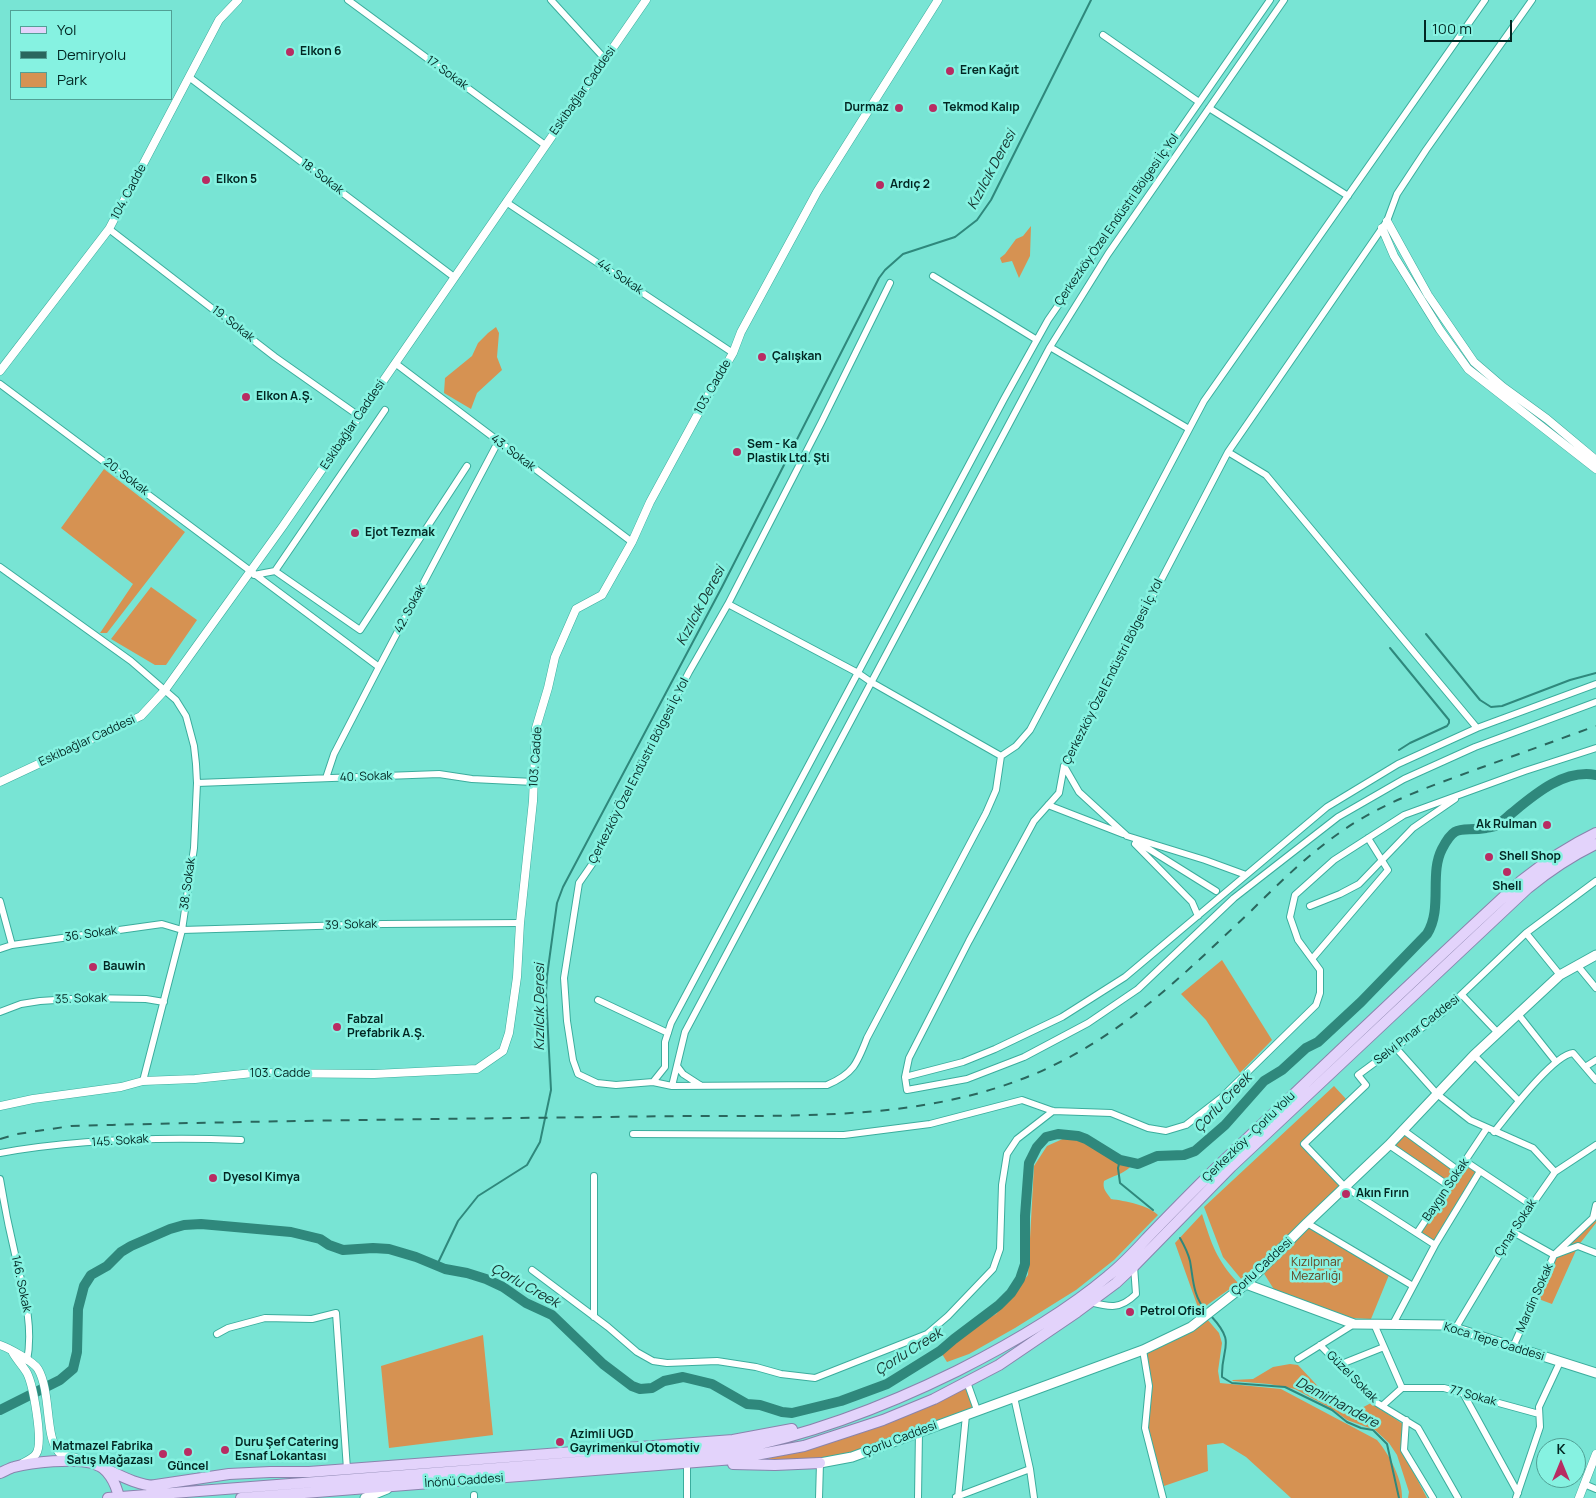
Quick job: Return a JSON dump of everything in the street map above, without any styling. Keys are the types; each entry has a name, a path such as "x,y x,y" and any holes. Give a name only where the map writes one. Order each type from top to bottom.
{"main road":[{"name":"Çerkezköy - Çorlu Yolu","path":"878,1407 928,1385 992,1353 1030,1331 1109,1276 1224,1160 1521,881 1545,862 1596,833"},
{"path":"687,1464 734,1460 804,1446 883,1420 934,1399 999,1365 1116,1283 1231,1167 1528,888 1550,870 1596,844"},
{"name":"Çorlu Caddesi","path":"820,1462 852,1457 1143,1350 1191,1327 1246,1284 1389,1145 1474,1055 1560,975 1596,955"},
{"name":"Koca Tepe Caddesi","path":"1246,1284 1354,1324 1445,1325 1596,1373"},
{"path":"149,1486 229,1474 309,1472 733,1440 797,1428 878,1407"},
{"path":"92,1463 111,1476 117,1489 116,1498 732,1450 760,1445 799,1434 878,1407"},
{"path":"0,1473 14,1467 49,1462 92,1463 125,1479 149,1486 232,1489"},
{"path":"687,1464 775,1465 820,1462"},
{"name":"İnönü Caddesi","path":"241,1498 687,1464"},
{"path":"0,1478 14,1467"},
{"path":"365,1498 394,1486"}],"street":[{"name":"104. Cadde","path":"0,372 108,229 220,20 238,0"},
{"name":"17. Sokak","path":"348,0 545,145"},
{"path":"551,0 605,59"},
{"name":"Eskibağlar Caddesi","path":"0,782 141,716 165,690 252,573 454,276 646,0"},
{"name":"103. Cadde","path":"0,1106 33,1099 121,1087 143,1081 195,1079 252,1073 374,1074 477,1069 503,1051 509,1033 517,977 520,923 534,782 536,728 556,657 576,609 602,594 632,542 650,502 733,353 742,332 817,192 938,0"},
{"name":"Çerkezköy Özel Endüstri Bölgesi İç Yol","path":"653,1082 664,1067 665,1042 671,1023 1048,320 1270,0"},
{"name":"Çerkezköy Özel Endüstri Bölgesi İç Yol","path":"672,1086 685,1032 1050,347 1108,254 1284,0"},
{"path":"728,604 858,673 1001,756 1016,746 1030,730 1204,401 1485,0"},
{"path":"1532,0 1397,194 1388,221 1428,295 1474,362 1503,387 1547,418 1596,460"},
{"path":"1103,35 1199,102"},
{"name":"18. Sokak","path":"189,77 454,276"},
{"path":"1209,108 1348,196"},
{"name":"44. Sokak","path":"506,202 733,353"},
{"name":"Çerkezköy Özel Endüstri Bölgesi İç Yol","path":"905,1076 908,1058 1034,821 1059,794 1064,766 1228,452 1388,221"},
{"path":"1382,228 1394,256 1440,330 1468,369 1596,469"},
{"name":"19. Sokak","path":"108,229 275,356 359,416"},
{"path":"933,276 1037,340"},
{"name":"Çerkezköy Özel Endüstri Bölgesi İç Yol","path":"890,283 821,424 728,604 689,672 615,816 597,857 579,883 564,978 567,1021 573,1060 578,1074 597,1082 616,1085 653,1082 672,1086 827,1085 842,1078 857,1063 867,1038 986,813 996,790 1001,756"},
{"path":"1050,347 1189,429"},
{"name":"43. Sokak","path":"395,363 632,542"},
{"name":"20. Sokak","path":"0,384 379,667"},
{"path":"275,571 385,410"},
{"name":"42. Sokak","path":"326,778 334,754 498,442"},
{"path":"1228,452 1266,475 1477,728"},
{"path":"252,573 275,571 360,630 466,466"},
{"path":"0,567 131,661 165,690"},
{"path":"1596,684 1477,728 1398,764 1326,807 1125,977 1062,1017 963,1062 905,1076 907,1090 967,1079 1024,1057 1088,1023 1138,989 1234,898 1338,817 1404,779 1475,747 1596,702"},
{"name":"38. Sokak","path":"143,1081 182,930 194,848 197,782 194,746 186,716 176,700 165,690"},
{"path":"634,1134 844,1135 930,1124 1022,1100 1053,1111 1111,1113 1148,1128 1166,1131 1186,1125 1221,1098 1316,1005 1320,992 1320,970 1298,940 1290,917 1295,895 1334,860 1404,815 1596,748"},
{"path":"1064,766 1079,792 1127,836 1192,902 1198,916"},
{"name":"40. Sokak","path":"197,782 439,774 472,779 534,782"},
{"path":"1310,906 1359,884 1413,828 1462,794"},
{"path":"1048,805 1127,836 1246,875"},
{"path":"1127,836 1216,891"},
{"path":"1312,960 1388,870 1368,838"},
{"name":"Selvi Pınar Caddesi","path":"1345,1186 1304,1144 1366,1085 1358,1075 1442,1014 1526,934 1596,881"},
{"path":"0,901 12,945"},
{"name":"39. Sokak","path":"182,930 383,924 520,923"},
{"name":"36. Sokak","path":"0,949 12,945 162,924 182,930"},
{"path":"1526,934 1560,975"},
{"path":"1577,965 1596,988"},
{"path":"1462,995 1498,1033"},
{"name":"35. Sokak","path":"0,1012 21,1004 87,998 146,999 164,1002"},
{"path":"598,1000 668,1033"},
{"path":"1518,1014 1556,1062"},
{"path":"1396,1048 1437,1094 1470,1120 1533,1148 1554,1172"},
{"path":"1494,1132 1519,1101 1556,1062 1569,1054 1574,1053 1596,1080"},
{"path":"1474,1055 1519,1101"},
{"path":"1585,1067 1596,1060"},
{"path":"677,1066 683,1074 701,1086"},
{"path":"532,1270 637,1352 653,1361 667,1363 717,1361 756,1367 781,1374 815,1378 927,1334 948,1316 993,1269 1000,1249 1002,1185 1007,1154 1017,1139 1053,1111"},
{"name":"Baygın Sokak","path":"1435,1245 1417,1233 1487,1128"},
{"path":"1403,1130 1459,1171"},
{"name":"145. Sokak","path":"0,1153 37,1146 169,1138 241,1140"},
{"path":"1389,1145 1449,1186"},
{"name":"Çınar Sokak","path":"1455,1329 1513,1232 1554,1172 1596,1145"},
{"path":"1465,1161 1531,1205"},
{"path":"1393,1324 1435,1245 1480,1171"},
{"path":"594,1176 594,1317"},
{"name":"146. Sokak","path":"0,1179 26,1301 30,1343 27,1361"},
{"path":"1345,1186 1417,1233"},
{"name":"Mardin Sokak","path":"1513,1347 1554,1255 1593,1218 1596,1205"},
{"path":"1307,1223 1413,1286"},
{"path":"1513,1232 1554,1255 1578,1246 1596,1253"},
{"path":"1090,1302 1112,1308 1130,1300 1136,1294 1134,1266"},
{"path":"217,1334 228,1328 266,1318 312,1319 336,1313 347,1469"},
{"path":"1298,1359 1354,1324"},
{"path":"1374,1324 1402,1388 1382,1406"},
{"path":"0,1345 10,1349 38,1367 44,1380 53,1440 59,1452 68,1457 92,1463"},
{"name":"Güzel Sokak","path":"1320,1345 1382,1406 1418,1428 1458,1498"},
{"path":"1339,1364 1384,1346"},
{"path":"10,1349 27,1373 31,1384 40,1444 36,1454 14,1467"},
{"path":"1143,1350 1149,1386 1145,1428 1164,1498"},
{"path":"1517,1496 1540,1427 1539,1407 1560,1362"},
{"path":"967,1382 977,1410"},
{"name":"77 Sokak","path":"1402,1388 1444,1388 1539,1414"},
{"path":"1463,1393 1517,1496"},
{"path":"1014,1397 1030,1469 1034,1498"},
{"path":"966,1415 957,1498 1030,1469"},
{"path":"1406,1420 1404,1450 1434,1498"},
{"path":"918,1498 919,1431"},
{"path":"1586,1479 1596,1454"},
{"path":"819,1498 820,1462"},
{"path":"687,1464 687,1498"}],"green space":[{"path":"1031,226 1030,256 1019,278 1012,261 1002,263 1000,258 1016,239 1023,236"},
{"path":"496,327 499,333 497,357 502,370 477,393 471,409 444,393 445,378 472,356 478,343"},
{"path":"104,469 185,532 107,633 100,633 133,584 61,528"},
{"path":"151,587 197,620 166,665 155,665 111,639"},
{"path":"1222,960 1272,1040 1240,1073 1206,1020 1181,994"},
{"path":"1334,1086 1346,1099 1300,1143 1340,1185 1242,1280 1223,1257 1204,1207"},
{"path":"1403,1130 1458,1171 1465,1161 1480,1171 1435,1245 1417,1233 1449,1186 1389,1145"},
{"path":"1067,1137 1134,1160 1125,1171 1104,1181 1104,1189 1111,1199 1142,1206 1158,1215 1114,1260 1076,1290 969,1354 947,1362 942,1354 971,1327 996,1314 1028,1275 1034,1166 1047,1146"},
{"path":"1596,1205 1596,1223 1578,1246 1552,1304 1536,1298 1554,1255 1593,1218"},
{"path":"1202,1214 1215,1251 1238,1283 1203,1308 1200,1313 1175,1243"},
{"name":"Kızılpınar Mezarlığı","path":"1309,1225 1389,1275 1371,1319 1351,1318 1275,1291 1263,1272"},
{"path":"1207,1319 1219,1333 1222,1343 1218,1371 1220,1383 1281,1389 1377,1440 1394,1468 1400,1483 1402,1498 1291,1498 1246,1457 1223,1443 1207,1445 1208,1471 1164,1486 1147,1428 1150,1387 1145,1350"},
{"path":"483,1335 493,1435 389,1448 381,1366"},
{"path":"1290,1364 1298,1365 1327,1396 1354,1412 1371,1403 1403,1424 1402,1450 1427,1498 1408,1498 1409,1492 1397,1455 1389,1443 1375,1430 1347,1420 1332,1409 1295,1389 1269,1384 1232,1381 1253,1379 1273,1367"},
{"path":"965,1387 974,1410 852,1455 821,1461 780,1461 767,1459 848,1435"}],"waterway":[{"name":"Kızılcık Deresi","path":"437,1265 458,1221 478,1196 527,1165 540,1142 551,1090 546,993 547,976 557,903 563,887 722,587 879,278 903,254 955,237 977,220 991,200 1091,0"},
{"path":"1426,634 1480,700 1491,707 1502,706 1570,680 1596,673"},
{"path":"1390,648 1449,720 1447,726 1399,750"},
{"name":"Çorlu Creek","path":"0,1410 60,1380 73,1369 77,1352 78,1309 84,1286 91,1275 107,1266 121,1252 131,1246 170,1229 184,1225 201,1224 291,1232 320,1239 329,1245 343,1250 389,1249 416,1257 445,1269 486,1279 503,1287 526,1303 552,1315 603,1364 632,1386 640,1389 652,1388 664,1381 683,1377 712,1384 747,1404 760,1405 792,1413 841,1401 887,1384 940,1351 999,1305 1011,1293 1020,1279 1025,1264 1025,1216 1029,1163 1037,1147 1046,1137 1058,1134 1078,1136 1120,1160 1138,1164 1157,1156 1184,1155 1195,1151 1225,1125 1264,1081 1282,1070 1306,1048 1318,1042 1361,1002 1427,934 1434,914 1438,859 1451,835 1460,830 1496,826 1540,791 1561,779 1584,774 1596,775"},
{"path":"1120,1160 1118,1168 1120,1183 1153,1210"},
{"name":"Demirhandere","path":"1180,1238 1189,1258 1198,1300 1206,1310"},
{"name":"Demirhandere","path":"1211,1316 1219,1325 1226,1339 1222,1377 1232,1383 1285,1387 1332,1410 1347,1422 1361,1428 1373,1430 1387,1444 1399,1498"}],"railway":[{"path":"0,1139 17,1134 71,1126 338,1120 827,1114 898,1109 968,1096 1037,1073 1068,1058 1125,1022 1177,980 1308,857 1361,819 1428,787 1596,726"}],"place":[{"name":"Elkon 6","path":"290,52"},
{"name":"Eren Kağıt","path":"950,71"},
{"name":"Durmaz","path":"899,108"},
{"name":"Tekmod Kalıp","path":"933,108"},
{"name":"Elkon 5","path":"206,180"},
{"name":"Ardıç 2","path":"880,185"},
{"name":"Çalışkan","path":"762,357"},
{"name":"Elkon A.Ş.","path":"246,397"},
{"name":"Sem - Ka Plastik Ltd. Şti","path":"737,452"},
{"name":"Ejot Tezmak","path":"355,533"},
{"name":"Ak Rulman","path":"1547,825"},
{"name":"Shell Shop","path":"1489,857"},
{"name":"Shell","path":"1507,872"},
{"name":"Bauwin","path":"93,967"},
{"name":"Fabzal Prefabrik A.Ş.","path":"337,1027"},
{"name":"Dyesol Kimya","path":"213,1178"},
{"name":"Akın Fırın","path":"1346,1194"},
{"name":"Petrol Ofisi","path":"1130,1312"},
{"name":"Azimli UGD Gayrimenkul Otomotiv","path":"560,1442"},
{"name":"Duru Şef Catering Esnaf Lokantası","path":"225,1450"},
{"name":"Güncel","path":"188,1452"},
{"name":"Matmazel Fabrika Satış Mağazası","path":"163,1454"}]}
